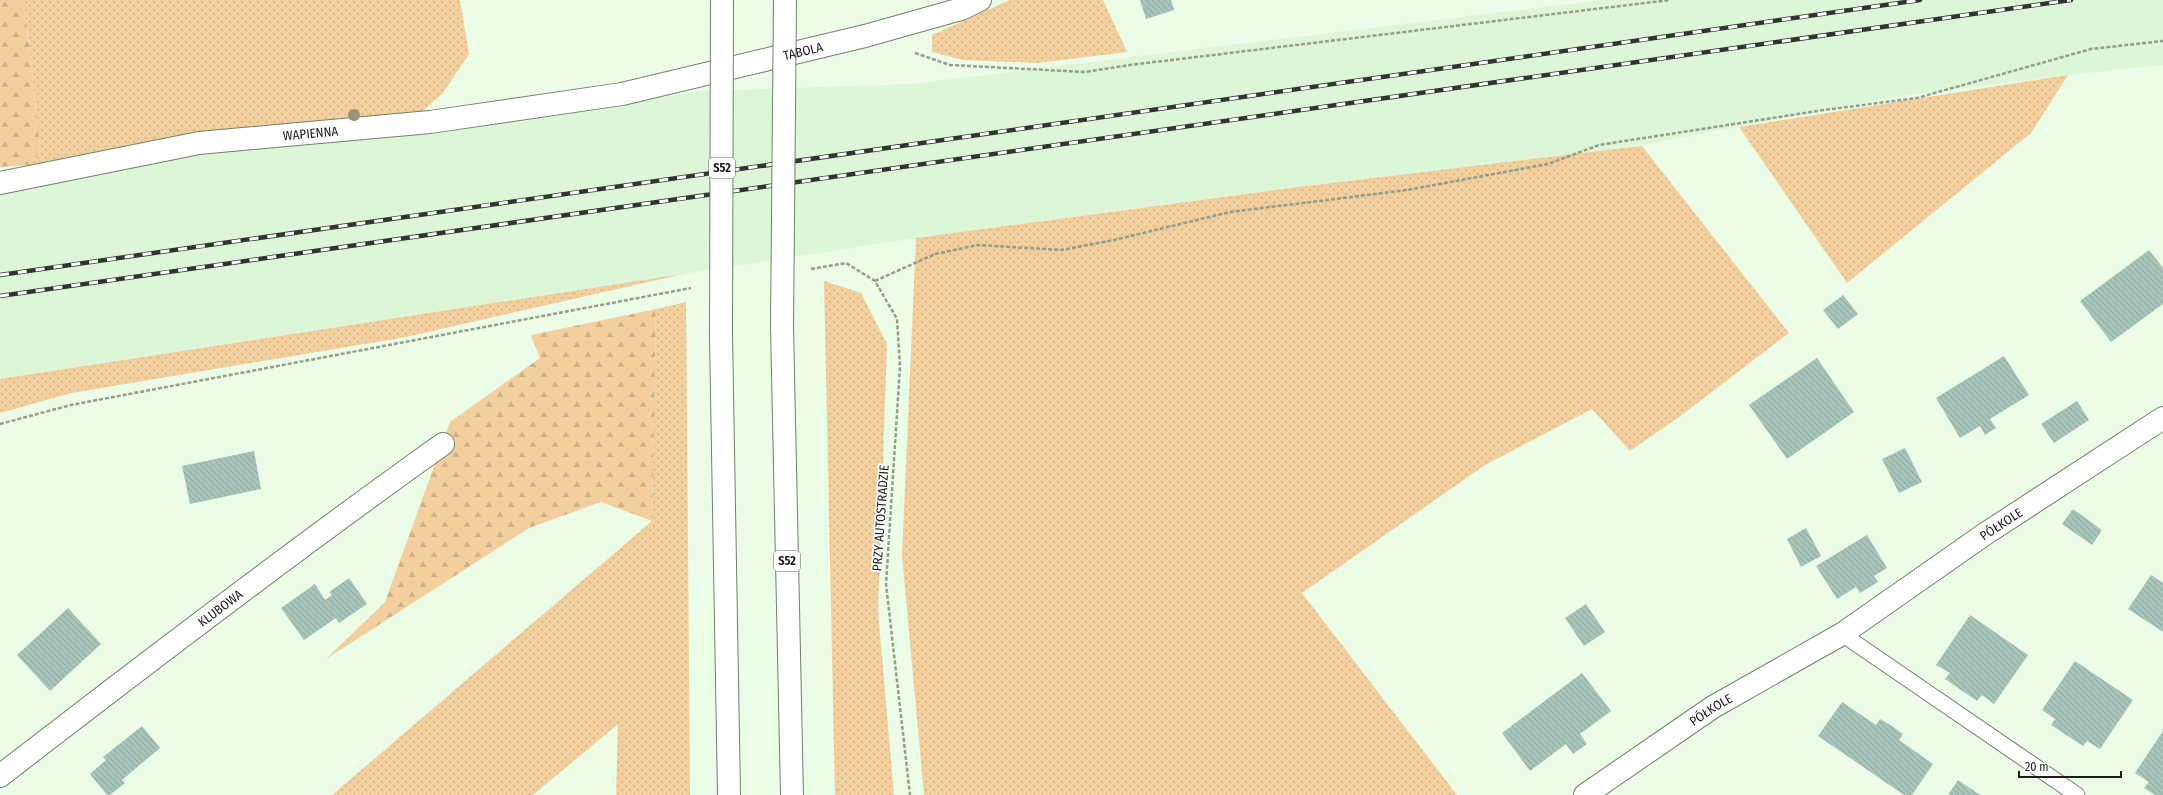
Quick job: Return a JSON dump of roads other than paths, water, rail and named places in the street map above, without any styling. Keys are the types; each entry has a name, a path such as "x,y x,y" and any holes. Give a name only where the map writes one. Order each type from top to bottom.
{"main road":[{"name":"S52","path":"722,0 721,335 729,795"},
{"name":"S52","path":"785,0 782,326 792,795"},
{"name":"TABOLA","path":"622,94 865,36 961,9 980,0"},
{"name":"WAPIENNA","path":"0,183 199,143 430,122 622,94"},
{"name":"PÓŁKOLE","path":"1585,795 1713,707 1842,634 1985,534 2163,418"},
{"name":"KLUBOWA","path":"0,776 136,670 317,535 443,444"}],"lane":[{"path":"1842,634 2077,795"}],"railway":[{"path":"0,275 1920,0"},
{"path":"0,296 2071,0"}]}
